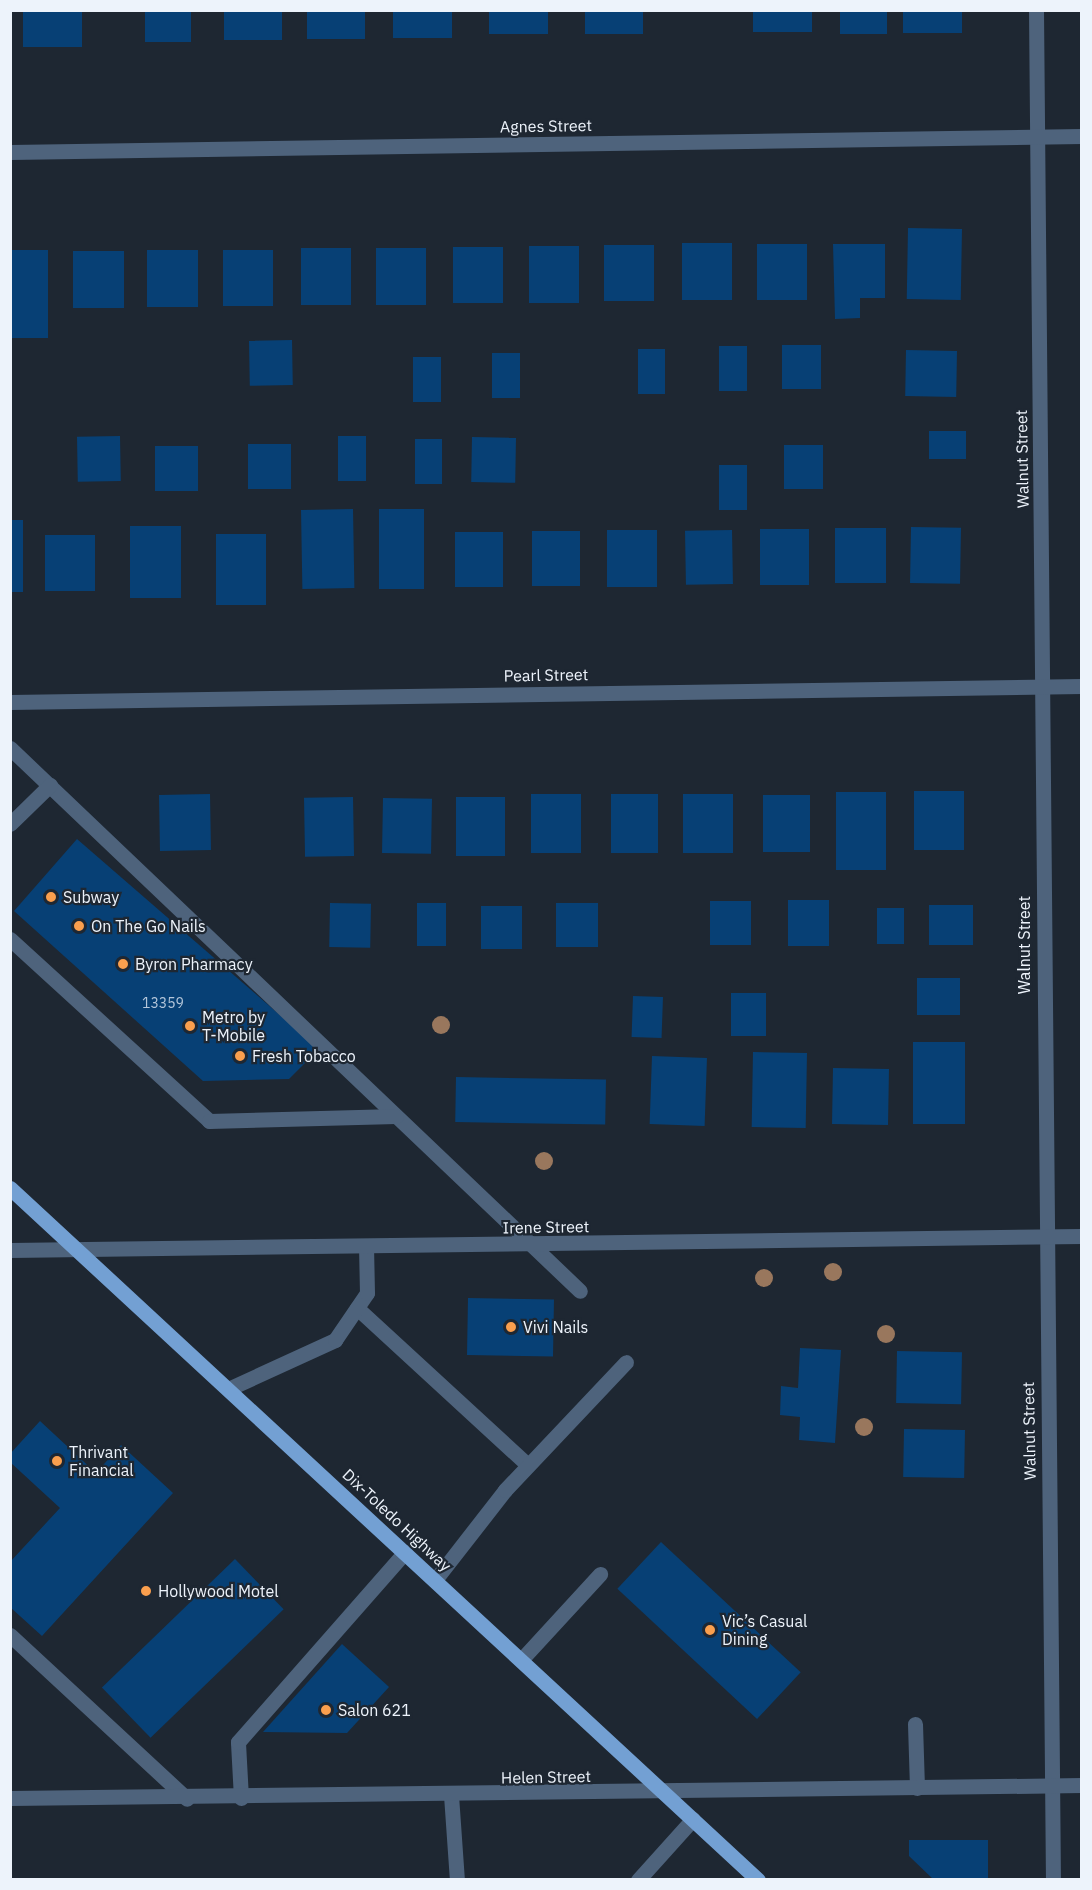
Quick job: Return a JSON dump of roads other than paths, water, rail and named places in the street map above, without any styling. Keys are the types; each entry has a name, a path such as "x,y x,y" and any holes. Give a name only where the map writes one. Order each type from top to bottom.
{"main road":[{"name":"Dix-Toledo Highway","path":"10,1188 758,1880"}],"street":[{"name":"Walnut Street","path":"1036,10 1035,137 1053,1880"},
{"name":"Agnes Street","path":"10,152 1082,136"},
{"name":"Pearl Street","path":"10,702 1082,686"},
{"path":"10,748 580,1291"},
{"path":"10,824 50,785"},
{"path":"10,939 209,1121 396,1116"},
{"name":"Irene Street","path":"10,1251 1082,1236"},
{"path":"228,1389 335,1340 367,1293 366,1247"},
{"path":"357,1308 528,1465"},
{"path":"435,1580 528,1465 626,1362"},
{"path":"242,1798 238,1742 405,1552"},
{"path":"521,1660 600,1574"},
{"path":"10,1635 187,1798"},
{"path":"915,1724 917,1788"},
{"name":"Helen Street","path":"10,1798 665,1793 1082,1785"},
{"path":"451,1795 457,1880"},
{"path":"638,1880 693,1819"}],"place":[{"name":"Subway","path":"51,897"},
{"name":"On The Go Nails","path":"79,926"},
{"name":"Byron Pharmacy","path":"123,964"},
{"name":"Metro by T-Mobile","path":"190,1026"},
{"name":"Fresh Tobacco","path":"240,1056"},
{"name":"Vivi Nails","path":"511,1327"},
{"name":"Thrivant Financial","path":"57,1461"},
{"name":"Hollywood Motel","path":"146,1591"},
{"name":"Vic’s Casual Dining","path":"710,1630"},
{"name":"Salon 621","path":"326,1710"}]}
